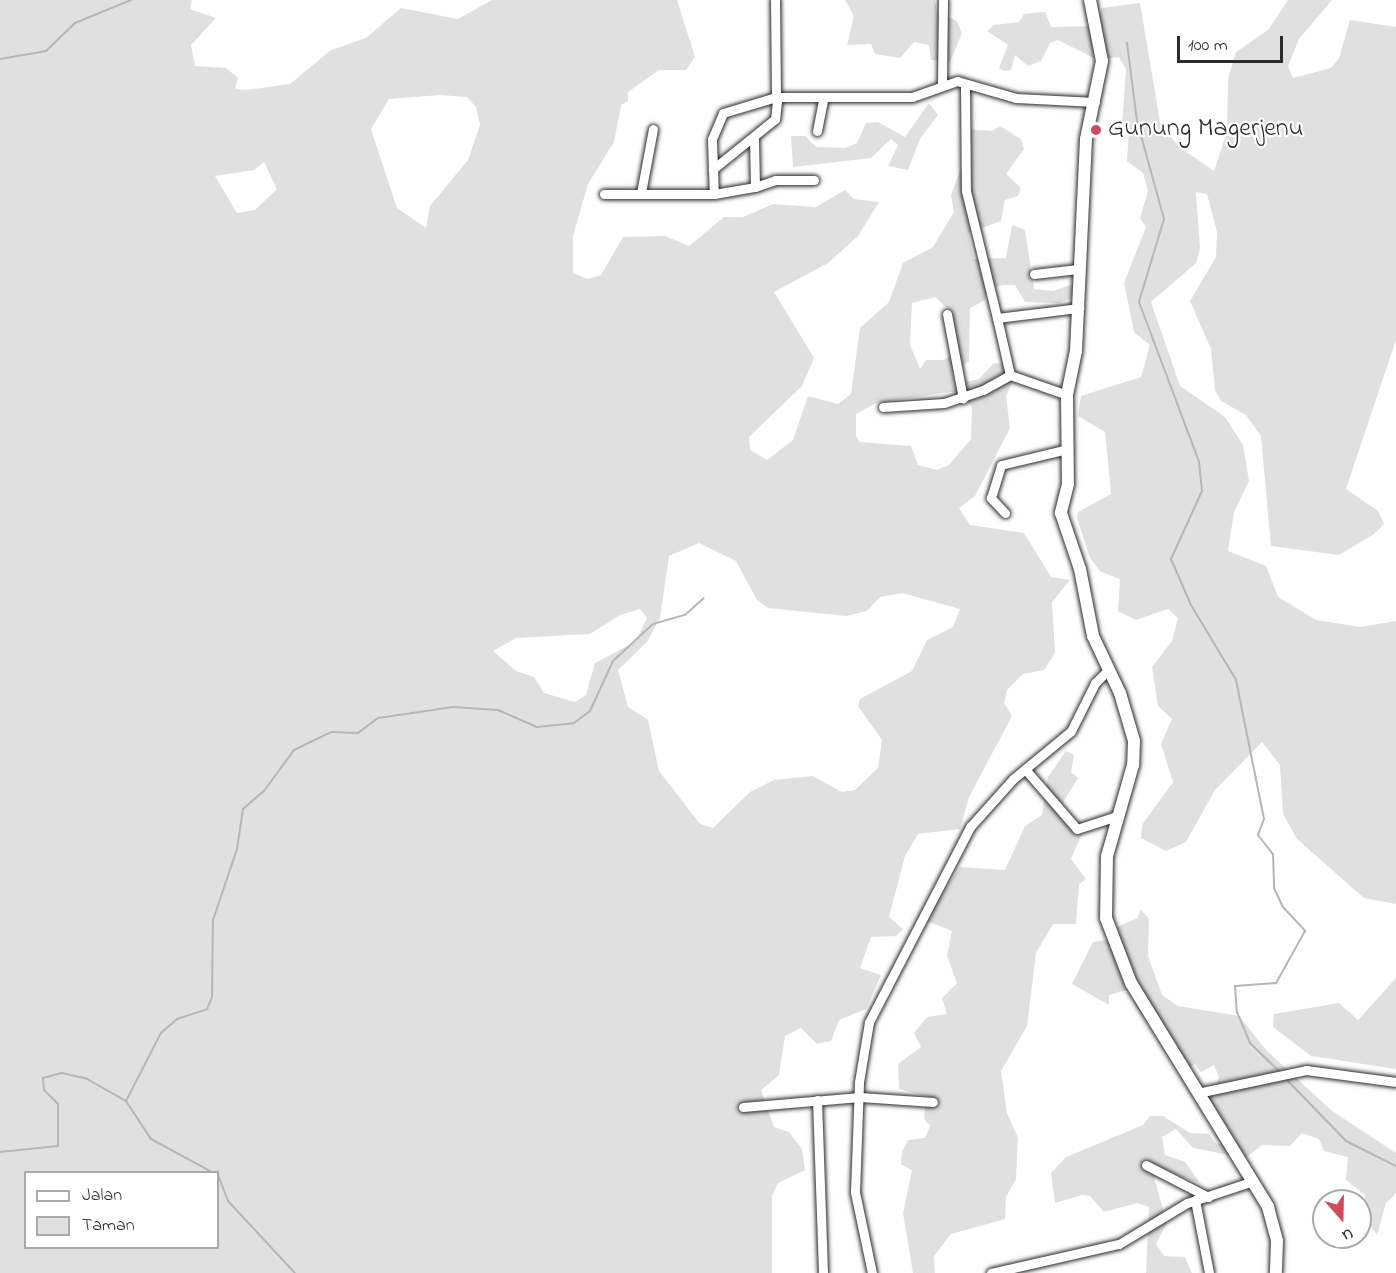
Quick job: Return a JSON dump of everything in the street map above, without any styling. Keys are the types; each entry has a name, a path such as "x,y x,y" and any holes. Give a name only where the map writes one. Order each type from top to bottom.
{"main road":[{"path":"1090,0 1102,61 1086,139 1078,269 1079,308 1067,395 1067,449 1062,521 1080,569 1093,636 1109,669 1134,741 1133,765 1115,817 1105,883 1111,936 1131,983 1202,1092 1253,1181 1275,1227 1276,1273"}],"street":[{"path":"713,169 754,139 775,118 775,0"},
{"path":"942,84 944,0"},
{"path":"714,194 712,140 723,113 776,97 823,99 912,97 942,84 965,84 1016,98 1095,102"},
{"path":"965,84 966,192 1010,375"},
{"path":"817,130 823,99"},
{"path":"642,193 652,129"},
{"path":"754,139 754,187"},
{"path":"604,194 714,194 754,187 775,180 814,180"},
{"path":"1034,274 1078,269"},
{"path":"997,318 1079,308"},
{"path":"947,314 963,399"},
{"path":"883,407 963,399 1010,375 1067,395"},
{"path":"1005,513 992,498 1001,465 1067,449"},
{"path":"872,1273 855,1192 866,1032 898,958 970,826 1025,769 1071,731 1095,682 1109,669"},
{"path":"1025,769 1077,829 1115,817"},
{"path":"1202,1092 1306,1070 1396,1083"},
{"path":"743,1107 860,1097 933,1102"},
{"path":"816,1100 823,1273"},
{"path":"1146,1165 1208,1197"},
{"path":"992,1273 1119,1244 1194,1200 1253,1181"},
{"path":"1194,1200 1209,1273"}],"green space":[{"path":"0,0 192,0 190,9 216,18 191,45 195,66 226,68 238,78 235,89 246,90 290,84 331,50 366,38 401,8 458,19 492,0 677,0 695,57 686,70 659,70 628,92 628,101 621,105 614,142 588,184 573,236 573,273 588,279 601,275 623,237 665,236 689,246 724,217 743,217 773,204 816,207 845,190 854,199 879,202 858,236 828,263 774,292 814,358 802,386 749,437 750,450 767,460 793,440 808,396 838,404 851,394 860,328 889,302 903,263 933,247 954,212 951,195 965,157 964,129 992,131 1000,126 1021,139 1024,149 1006,174 1021,188 1018,196 1005,200 1001,221 968,233 974,259 1006,258 1012,225 1025,230 1034,289 1053,291 1073,284 1076,296 1059,303 1025,302 1015,285 1003,285 987,289 985,300 970,308 969,361 952,373 955,384 979,379 994,363 1002,364 1012,383 1006,396 1010,428 975,496 959,508 970,525 1024,533 1051,577 1070,580 1052,602 1055,653 1044,670 1023,674 1007,690 1004,703 1012,716 969,797 960,829 918,834 905,856 889,917 903,929 896,936 871,937 860,968 881,975 866,1009 839,1020 831,1041 817,1044 801,1028 785,1036 779,1075 761,1090 774,1127 789,1132 802,1149 805,1170 778,1183 772,1196 772,1273 0,1273","holes":["440,95 467,97 476,107 480,125 468,160 430,206 426,228 397,208 371,129 389,99","264,162 277,189 255,210 237,213 215,176 254,170","935,297 948,309 955,351 944,360 926,360 920,369 910,345 912,303","959,392 972,407 971,439 949,465 937,470 918,465 911,446 860,442 856,436 856,414 876,403","699,543 736,561 757,600 768,608 846,616 867,611 880,597 902,593 960,609 953,627 927,640 912,671 860,699 858,706 882,740 878,768 855,790 842,792 813,776 774,780 750,792 713,828 700,824 659,771 648,720 628,707 618,670 647,642 660,618 669,556","640,609 647,618 635,642 595,663 586,695 575,702 544,693 534,677 516,671 493,651 516,638 590,634 620,615"]},
{"path":"845,0 935,0 937,12 957,21 962,33 950,62 931,60 929,45 914,42 900,58 875,54 871,44 847,45 854,16"},
{"path":"1288,0 1332,0 1299,39 1288,66 1293,78 1331,68 1339,58 1350,20 1396,27 1396,340 1346,489 1378,511 1384,524 1374,534 1339,555 1271,546 1261,436 1246,415 1221,401 1215,390 1211,349 1190,301 1216,257 1217,232 1207,194 1196,192 1200,249 1196,263 1151,302 1180,386 1225,417 1243,445 1249,481 1234,512 1228,551 1266,566 1278,597 1316,620 1360,627 1396,621 1396,904 1364,898 1297,839 1283,814 1280,765 1262,742 1215,790 1186,842 1166,851 1141,838 1142,825 1173,782 1161,744 1172,719 1158,706 1152,667 1172,641 1178,618 1168,609 1136,620 1118,611 1120,579 1101,572 1090,558 1077,518 1078,512 1111,494 1105,432 1078,416 1081,396 1141,377 1150,345 1134,332 1124,283 1146,227 1140,218 1148,191 1143,173 1127,161 1129,131 1122,124 1126,69 1119,57 1098,60 1058,40 1050,43 1041,61 1028,66 1015,55 1011,70 1004,71 999,68 1008,45 987,31 994,25 1019,22 1024,14 1045,12 1051,27 1097,26 1102,8 1140,3 1160,122 1179,147 1214,171 1227,132 1228,79 1236,52 1268,30"},
{"path":"929,103 938,115 920,139 908,170 888,166 898,145 891,139 871,158 793,167 791,136 805,136 816,147 845,148 857,143 866,123 878,122 905,137"},
{"path":"1066,751 1074,755 1071,772 1078,778 1062,804 1073,824 1088,820 1071,859 1086,879 1079,884 1076,924 1053,924 1036,953 1027,1026 1001,1071 1007,1113 1018,1138 1016,1179 1006,1197 1005,1219 951,1234 934,1256 935,1273 913,1273 903,1213 912,1170 901,1164 902,1152 908,1140 925,1138 930,1126 924,1119 926,1096 899,1089 898,1064 921,1047 914,1033 927,1017 947,1014 942,998 957,983 947,956 952,931 927,921 929,914 960,867 1005,870 1025,826 1042,815 1048,777"},
{"path":"1140,909 1149,919 1148,956 1162,995 1178,1006 1239,1016 1267,1051 1332,1111 1396,1153 1396,1193 1386,1203 1377,1235 1372,1228 1372,1189 1357,1189 1346,1180 1348,1157 1324,1151 1319,1139 1302,1133 1290,1146 1262,1145 1245,1158 1193,1148 1176,1129 1162,1137 1165,1155 1185,1162 1200,1183 1166,1171 1154,1177 1167,1223 1156,1244 1164,1256 1185,1257 1192,1273 1146,1273 1149,1207 1137,1203 1104,1212 1090,1196 1082,1195 1055,1203 1051,1173 1066,1157 1143,1125 1150,1116 1163,1116 1190,1133 1209,1134 1215,1143 1224,1144 1201,1098 1213,1094 1219,1077 1214,1065 1201,1072 1195,1064 1183,1072 1136,1006 1131,989 1109,995 1109,1005 1072,984 1093,942 1117,938 1117,927 1138,918"},
{"path":"1396,978 1396,1069 1311,1056 1273,1027 1274,1014 1339,1003 1358,1020"}],"waterway":[{"path":"0,59 46,51 75,23 131,0"},
{"path":"1127,43 1137,121 1164,219 1139,302 1199,462 1202,491 1171,559 1191,605 1236,680 1264,819 1258,835 1273,854 1274,888 1283,907 1305,931 1276,983 1235,986 1237,1012 1250,1043 1280,1072"},
{"path":"0,1152 58,1146 58,1104 44,1090 43,1078 62,1073 87,1079 126,1101 161,1033 177,1019 207,1009 212,997 213,920 237,849 243,809 264,791 294,750 331,732 358,733 378,718 453,707 498,710 537,727 574,723 590,711 613,661 653,624 685,615 704,598"},
{"path":"1286,1079 1346,1141 1396,1166"},
{"path":"126,1101 151,1139 210,1171"},
{"path":"219,1178 228,1201 295,1273"}],"place":[{"name":"Gunung Magerjenu","path":"1096,130"}]}
